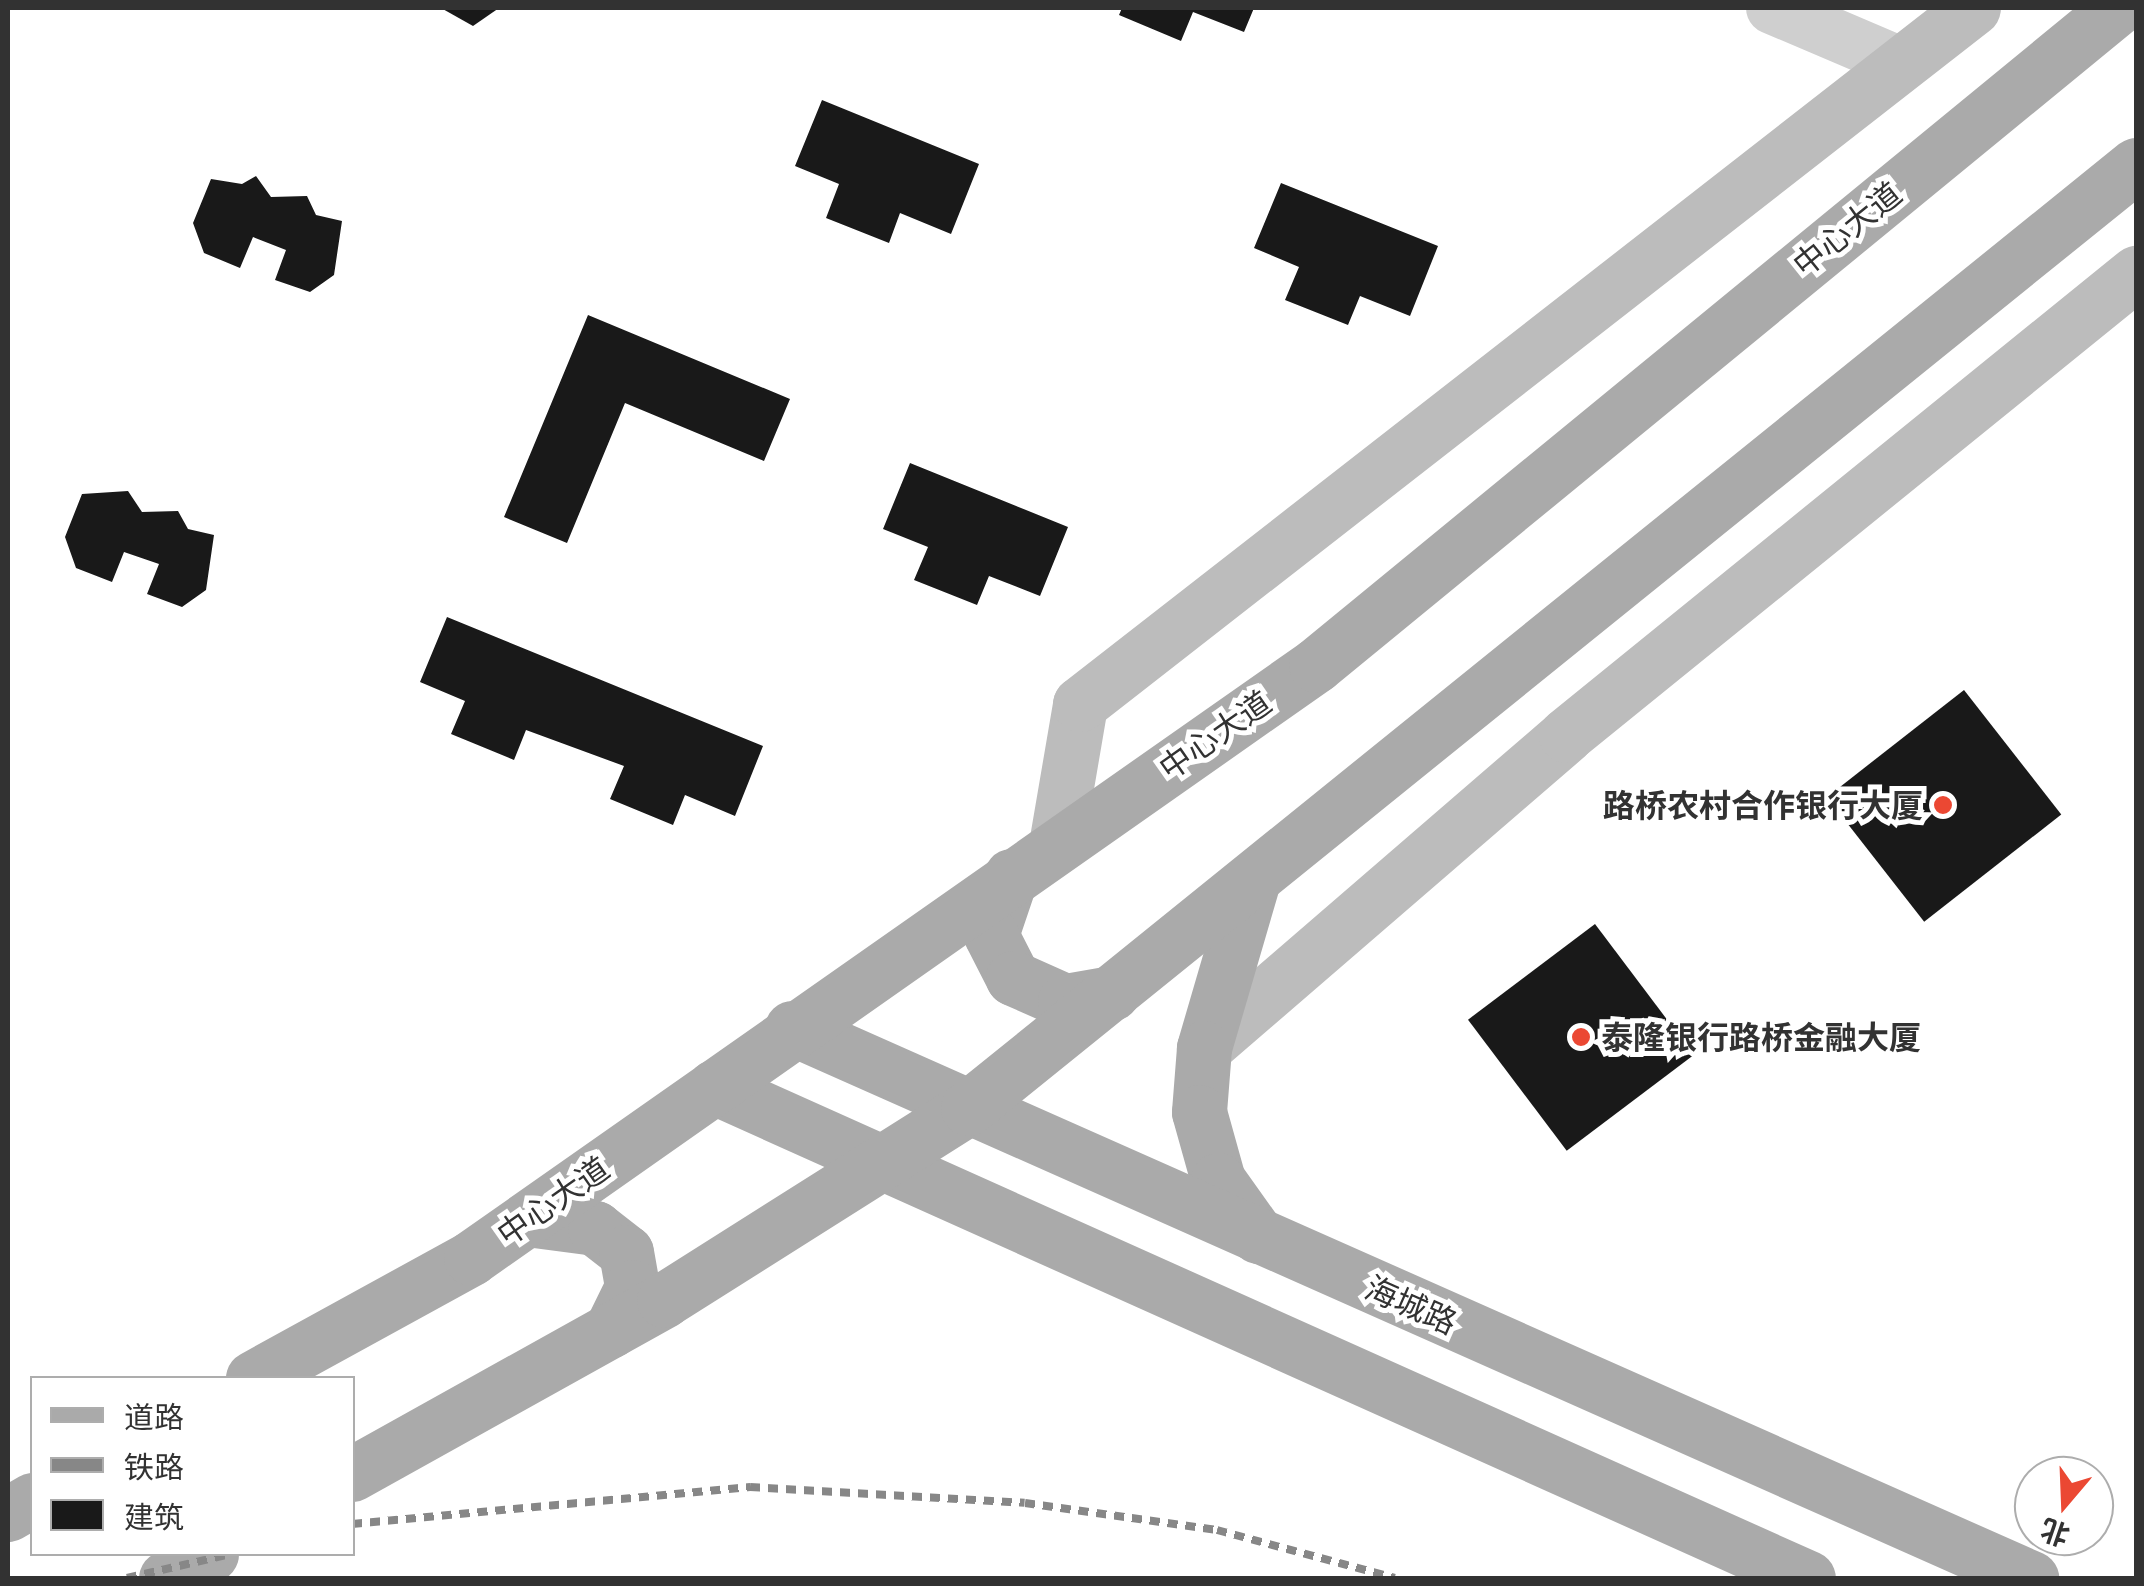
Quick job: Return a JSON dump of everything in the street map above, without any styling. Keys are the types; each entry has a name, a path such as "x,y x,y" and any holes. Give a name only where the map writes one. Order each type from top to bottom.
{"main road":[{"path":"1056,845 1080,704 1973,8"},
{"name":"中心大道","path":"256,1376 526,1219 792,1028 1316,665 2117,8"},
{"path":"355,1472 611,1330 884,1165 968,1108 2136,165"},
{"path":"1204,1048 1566,735 2136,274"},
{"path":"1011,876 991,936 1013,978 1065,1001 1112,993"},
{"path":"1254,878 1204,1048 1199,1112 1218,1180 1260,1238"},
{"name":"海城路","path":"792,1028 2032,1578"},
{"path":"714,1087 1808,1578"},
{"path":"526,1219 595,1228 626,1252 632,1287 611,1330"},
{"path":"8,1514 30,1501"},
{"path":"166,1578 207,1556"}],"street":[{"path":"1772,8 1900,64"}],"building":[{"path":"441,8 499,8 473,26"},
{"path":"1122,8 1254,8 1244,32 1193,12 1181,41 1119,15"},
{"path":"822,100 979,164 951,234 900,213 889,243 826,218 839,184 795,166"},
{"path":"256,176 271,197 307,196 316,215 342,221 334,275 310,292 275,280 286,250 253,237 240,268 204,253 193,223 211,179 242,184"},
{"path":"1281,183 1438,246 1410,316 1360,296 1348,325 1285,300 1299,267 1254,248"},
{"path":"588,315 790,399 764,461 625,403 567,543 504,517"},
{"path":"910,463 1068,527 1040,596 989,576 977,605 914,580 928,547 883,529"},
{"path":"128,491 142,512 178,511 188,529 214,535 206,590 182,607 147,594 159,564 124,552 112,582 76,568 65,537 82,494"},
{"path":"447,617 763,746 735,816 685,795 673,825 610,799 624,766 526,730 514,760 451,734 465,701 420,682"},
{"name":"路桥农村合作银行大厦","path":"1964,690 2061,815 1924,922 1827,797"},
{"name":"泰隆银行路桥金融大厦","path":"1595,924 1694,1055 1567,1151 1468,1020"}],"railway":[{"path":"355,1524 750,1487 1025,1503 1217,1530 1395,1578"},
{"path":"127,1578 222,1556"}],"place":[{"name":"路桥农村合作银行大厦","path":"1943,805"},
{"name":"泰隆银行路桥金融大厦","path":"1581,1037"}]}
